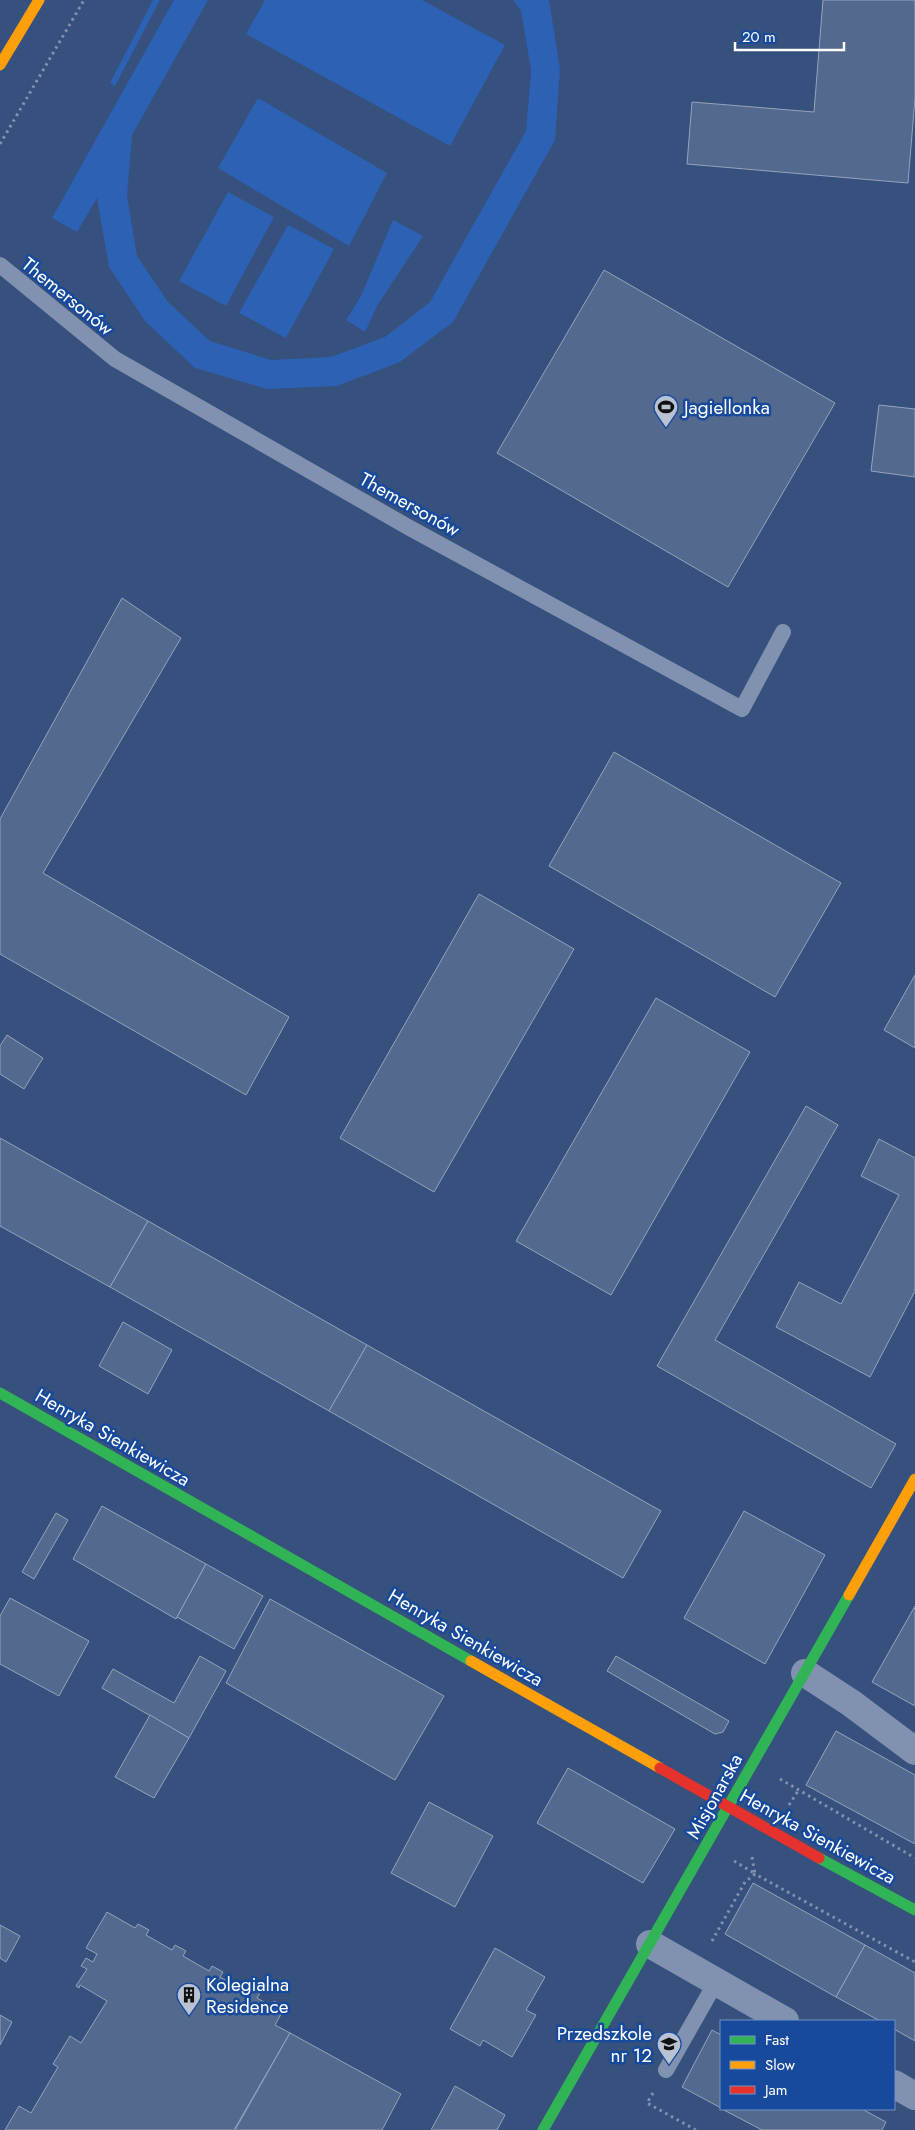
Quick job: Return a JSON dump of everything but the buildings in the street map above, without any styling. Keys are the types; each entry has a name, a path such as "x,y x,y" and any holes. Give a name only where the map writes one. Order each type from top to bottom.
{"street":[{"path":"0,65 39,0"},
{"name":"Henryka Sienkiewicza","path":"0,1393 915,1910"},
{"name":"Misjonarska","path":"543,2130 915,1479"},
{"path":"804,1673 851,1703 915,1751"},
{"path":"650,1944 783,2020"},
{"path":"895,2085 915,2096"}],"lane":[{"name":"Themersonów","path":"0,265 115,359 408,527 742,709 783,632"},
{"path":"666,2070 706,1976"}],"path":[{"path":"0,144 84,0"},
{"path":"773,1774 798,1791 915,1858"},
{"path":"786,1810 798,1791"},
{"path":"728,1858 915,1962"},
{"path":"706,1976 745,1882 755,1874"},
{"path":"666,2070 648,2103 696,2130"}],"shaded area":[{"path":"153,0 160,0 115,86 110,83"},
{"path":"174,0 208,0 132,135 127,196 137,256 168,302 210,341 271,360 331,357 385,337 430,302 526,131 531,70 521,11 513,0 549,0 560,69 555,140 453,322 400,362 337,386 267,389 195,368 145,321 109,267 97,198 77,232 52,218"},
{"path":"265,0 422,0 505,45 450,146 246,34"},
{"path":"258,98 387,173 349,246 218,168"},
{"path":"228,192 274,217 226,306 179,281"},
{"path":"393,220 423,236 377,306 365,332 346,320 361,296"},
{"path":"288,225 334,249 286,338 239,313"}],"traffic: fast":[{"path":"0,1393 471,1661"},
{"path":"543,2130 849,1595"},
{"path":"819,1858 915,1910"}],"traffic: slow":[{"path":"0,65 39,0"},
{"path":"849,1595 915,1479"},
{"path":"471,1661 660,1768"}],"traffic: jam":[{"path":"660,1768 819,1858"}],"place":[{"name":"Jagiellonka","path":"666,428"},
{"name":"Kolegialna Residence","path":"189,2016"},
{"name":"Przedszkole nr 12","path":"669,2065"}]}
